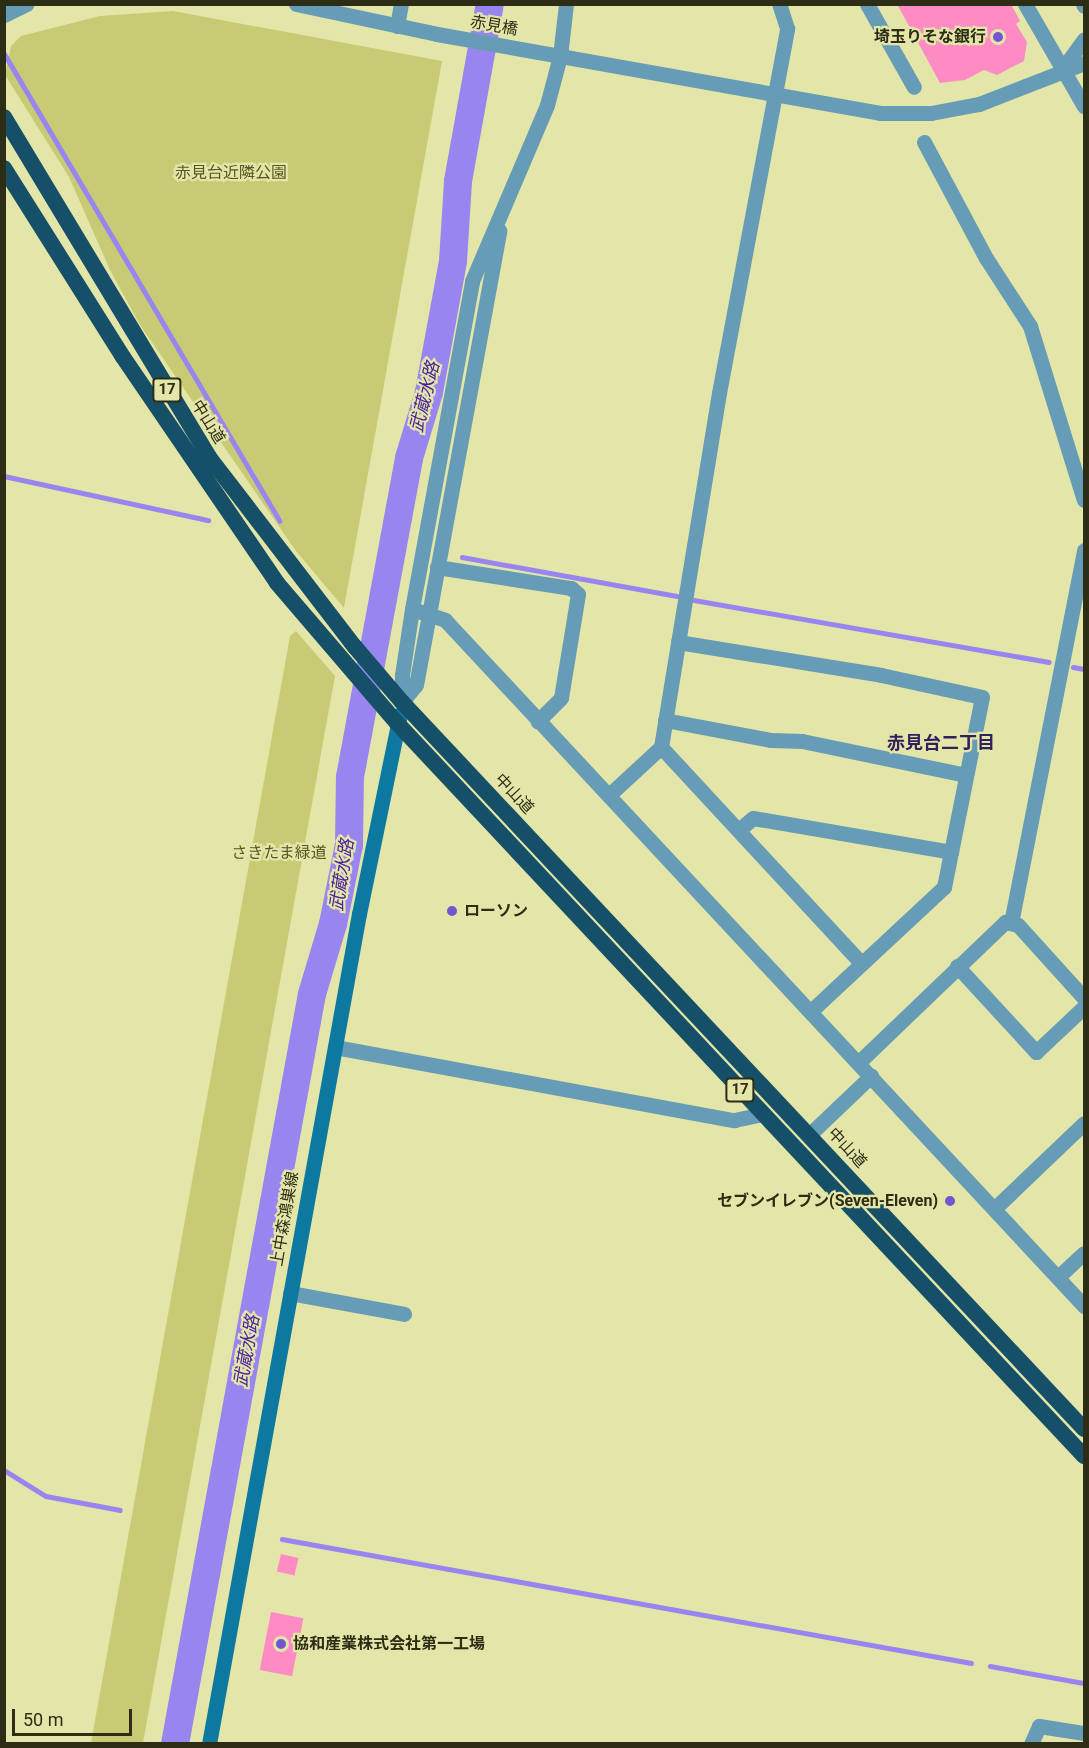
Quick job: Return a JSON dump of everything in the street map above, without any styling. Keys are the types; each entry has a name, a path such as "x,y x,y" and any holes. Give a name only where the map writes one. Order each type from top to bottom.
{"highway":[{"name":"中山道","path":"4,117 209,457 355,647 402,702 1084,1429"},
{"name":"17","path":"4,168 197,469 278,583 397,723 1084,1456"}],"main road":[{"name":"上中森鴻巣線","path":"209,1743 335,1047 402,702"}],"street":[{"path":"4,15 27,4"},
{"name":"赤見橋","path":"297,4 437,34 880,113 931,113 979,104 1061,70 1084,63"},
{"path":"397,26 401,4"},
{"path":"402,702 402,675 412,609 472,281 502,219 547,105 560,56 566,4"},
{"path":"609,795 661,747 773,94 787,28 779,4"},
{"path":"867,4 914,87"},
{"path":"1025,4 1061,70 1084,106"},
{"path":"1061,70 1084,39"},
{"path":"924,142 986,258 1030,326 1084,500"},
{"path":"402,702 416,685 502,219"},
{"path":"1011,923 1084,550"},
{"path":"437,567 571,588 578,594 561,698 538,721"},
{"path":"412,609 429,612 445,620 1084,1306"},
{"path":"678,642 881,675 982,697 944,887 810,1012"},
{"path":"665,720 771,740 802,741 966,775"},
{"path":"661,747 861,963"},
{"path":"739,830 753,818 951,852"},
{"path":"858,1063 1005,922 1018,925 1084,998"},
{"path":"957,966 1036,1052 1084,1007"},
{"path":"335,1047 734,1120 762,1114"},
{"path":"809,1135 871,1076"},
{"path":"994,1209 1084,1123"},
{"path":"1058,1277 1084,1253"},
{"path":"290,1293 404,1314"},
{"path":"1031,1743 1039,1726 1084,1733"}],"green space":[{"name":"赤見台近隣公園","path":"173,11 442,61 344,608 296,551 140,325 110,270 69,177 5,75 11,46 21,36 100,16"},
{"name":"さきたま緑道","path":"296,631 335,676 143,1743 91,1743 290,636"}],"building":[{"path":"897,4 1011,4 1020,21 1016,24 1027,42 1024,61 997,75 984,70 965,80 940,83"},
{"path":"281,1554 299,1558 294,1576 277,1572"},
{"name":"協和産業株式会社第一工場","path":"271,1612 303,1618 292,1676 260,1670"}],"waterway":[{"name":"武蔵水路","path":"175,1744 312,994 333,924 349,845 350,777 409,458 429,392 453,261 458,181 490,4"},
{"path":"4,53 280,521"},
{"path":"4,476 208,520"},
{"path":"462,557 676,596"},
{"path":"694,600 1049,662"},
{"path":"1073,667 1084,669"},
{"path":"4,1470 46,1496 120,1510"},
{"path":"282,1539 971,1663"},
{"path":"990,1666 1084,1683"}],"place":[{"name":"埼玉りそな銀行","path":"998,37"},
{"name":"ローソン","path":"452,911"},
{"name":"セブンイレブン(Seven-Eleven)","path":"950,1201"},
{"name":"協和産業株式会社第一工場","path":"281,1644"}],"district":[{"name":"赤見台二丁目","path":"941,743"}]}
